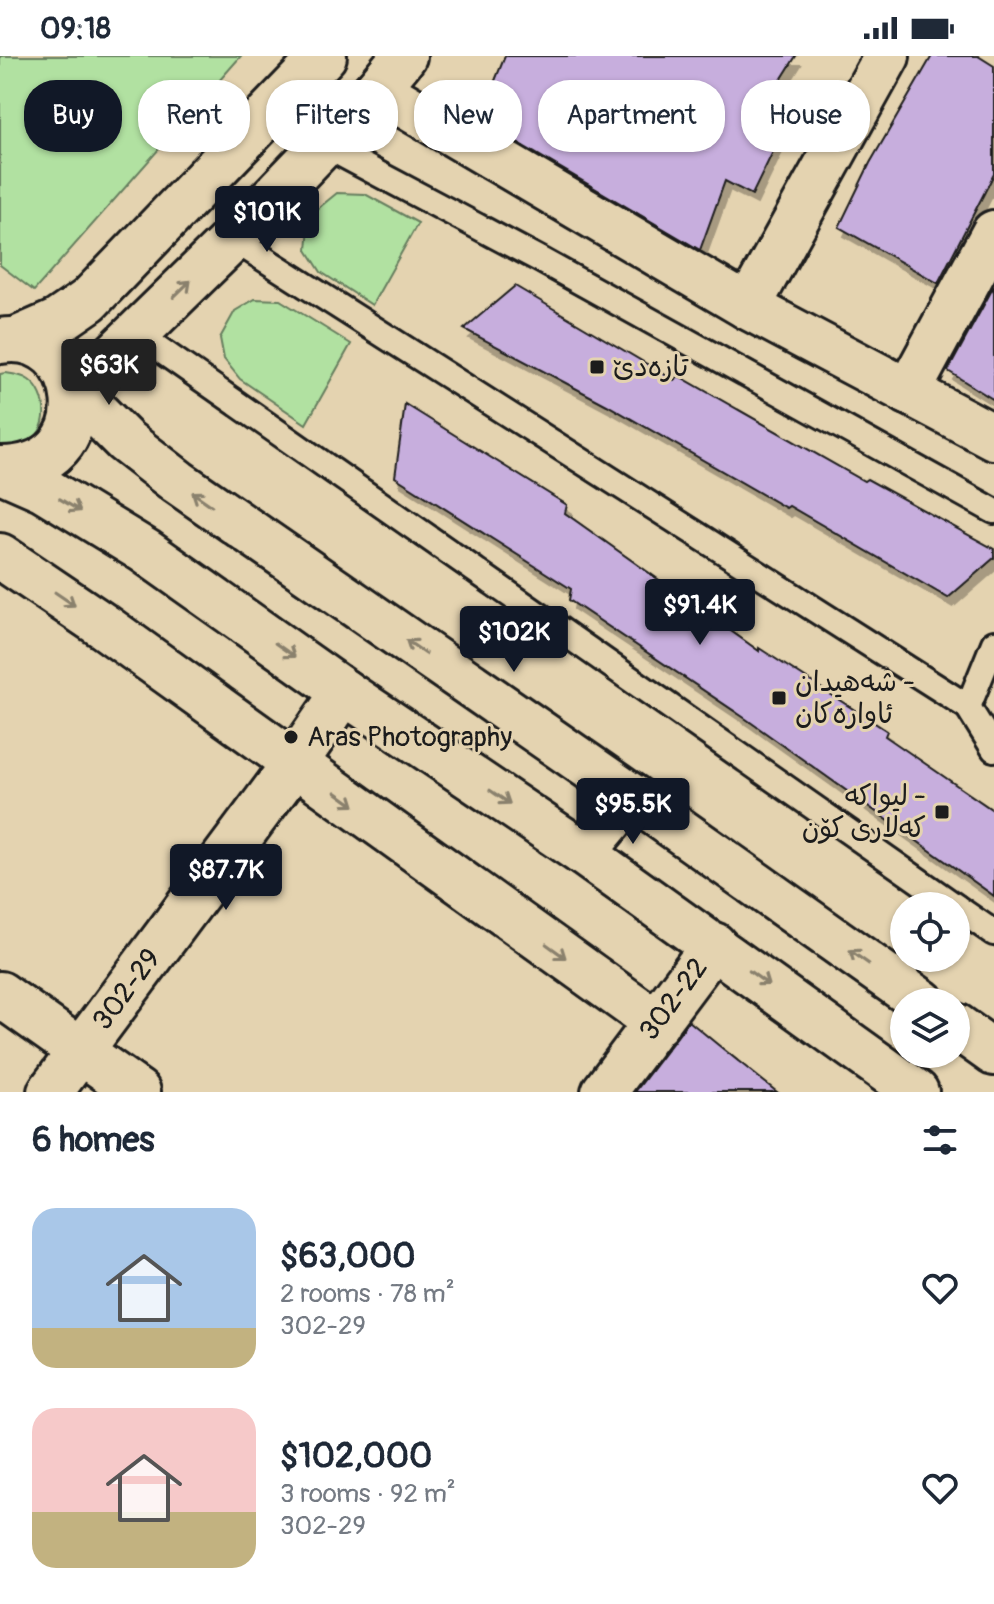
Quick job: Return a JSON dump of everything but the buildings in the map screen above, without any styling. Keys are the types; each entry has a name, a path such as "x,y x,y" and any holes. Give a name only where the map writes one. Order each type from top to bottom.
{"main road":[{"path":"6,339 57,322 89,300 324,56"},
{"path":"384,80 404,56"},
{"path":"748,307 887,56"},
{"path":"398,101 748,307 994,437"},
{"path":"7,473 42,462 59,448 70,430 77,398 98,371 317,152"},
{"path":"908,392 993,237"},
{"path":"6,339 35,345 52,355 65,369 77,398 178,482 902,988"},
{"path":"7,473 42,488 145,551 344,692 583,853 916,1092"},
{"path":"0,556 105,627 657,1023"},
{"name":"302-29","path":"50,1092 295,763 344,692"},
{"path":"583,853 631,796"},
{"name":"302-22","path":"604,1092 714,945"},
{"path":"0,994 138,1092"},
{"path":"970,1036 994,1053"}],"lane":[{"path":"337,152 539,259 994,511"},
{"path":"233,239 968,707 994,749"},
{"path":"136,333 936,892"},
{"path":"968,707 994,643"},
{"path":"970,916 994,933"}],"green space":[{"path":"0,56 241,56 220,80 138,80 138,152 156,152 34,291 0,265"},
{"path":"337,193 365,194 418,223 372,305 321,272 307,250 310,215"},
{"path":"255,299 280,300 351,344 306,424 240,379 224,359 220,338 235,311"},
{"path":"0,374 23,377 36,386 44,413 43,423 33,439 25,444 0,448"}],"place":[{"name":"تازەدێ","path":"597,367"},
{"name":"شەهیدان - ئاوارەکان","path":"779,698"},
{"name":"Aras Photography","path":"291,737"},
{"name":"لیواکە - کەلاری کۆن","path":"942,812"}]}
